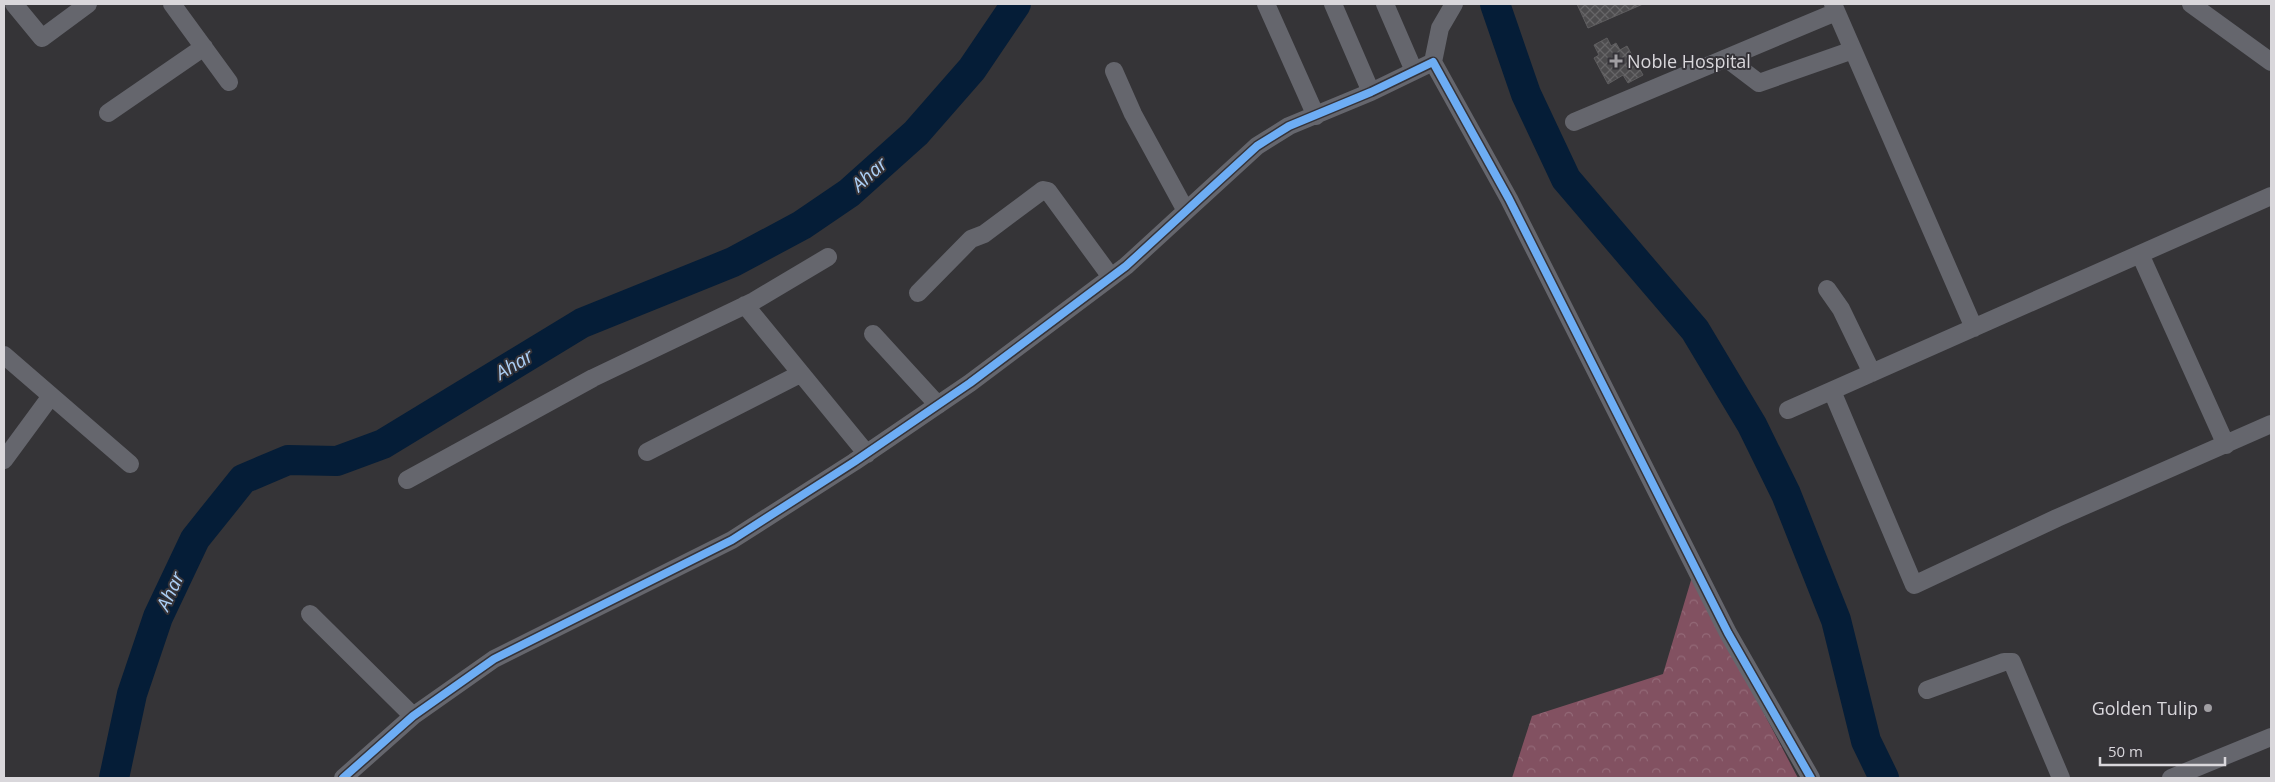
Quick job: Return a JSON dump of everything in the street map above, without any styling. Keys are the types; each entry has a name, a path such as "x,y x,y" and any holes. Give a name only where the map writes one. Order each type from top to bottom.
{"street":[{"path":"14,4 42,38 88,4"},
{"path":"172,4 229,82"},
{"path":"1266,4 1316,116"},
{"path":"1333,4 1371,92"},
{"path":"1385,4 1414,71"},
{"path":"2191,4 2271,62"},
{"path":"1452,7 1440,28 1432,62 1509,199 1728,633 1811,778"},
{"path":"1574,122 1726,58 1835,8 1974,328"},
{"path":"108,113 204,47"},
{"path":"1726,58 1759,83 1853,50"},
{"path":"343,778 413,716 494,659 732,540 867,454 938,405 1111,277 1257,146 1289,126 1371,92 1432,62"},
{"path":"1114,70 1133,114 1186,211"},
{"path":"918,293 971,239 984,234 1043,190 1048,191 1111,277"},
{"path":"1788,410 2271,196"},
{"path":"2140,254 2226,445"},
{"path":"407,480 593,378 745,305 828,257"},
{"path":"1827,288 1841,309 1872,373"},
{"path":"745,305 867,454"},
{"path":"873,334 938,405"},
{"path":"4,355 130,464"},
{"path":"647,452 800,374"},
{"path":"1832,391 1914,585 2057,518 2271,424"},
{"path":"4,460 51,396"},
{"path":"310,614 413,716"},
{"path":"1926,690 2004,662 2012,662 2061,778"},
{"path":"2171,778 2271,737"}],"green space":[{"path":"1692,577 1798,778 1512,778 1532,716 1663,674"}],"building":[{"path":"1577,4 1643,4 1588,28"},
{"path":"1607,38 1611,46 1616,43 1620,50 1627,46 1643,75 1628,83 1623,75 1608,84 1594,58 1599,55 1594,45"}],"waterway":[{"name":"Ahar","path":"114,778 132,694 158,617 195,539 243,479 288,460 337,461 383,444 582,323 733,262 802,225 849,193 916,133 972,69 1016,4"},
{"path":"1495,4 1526,94 1566,179 1695,330 1752,425 1786,494 1836,620 1866,741 1884,778"}],"cycle path":[{"path":"343,778 413,716 494,659 732,540 854,462 970,383 1126,266 1257,146 1289,126 1371,92 1433,62 1509,199 1728,633 1811,778"}],"place":[{"name":"Noble Hospital","path":"1616,61"},
{"name":"Golden Tulip","path":"2208,708"}]}
